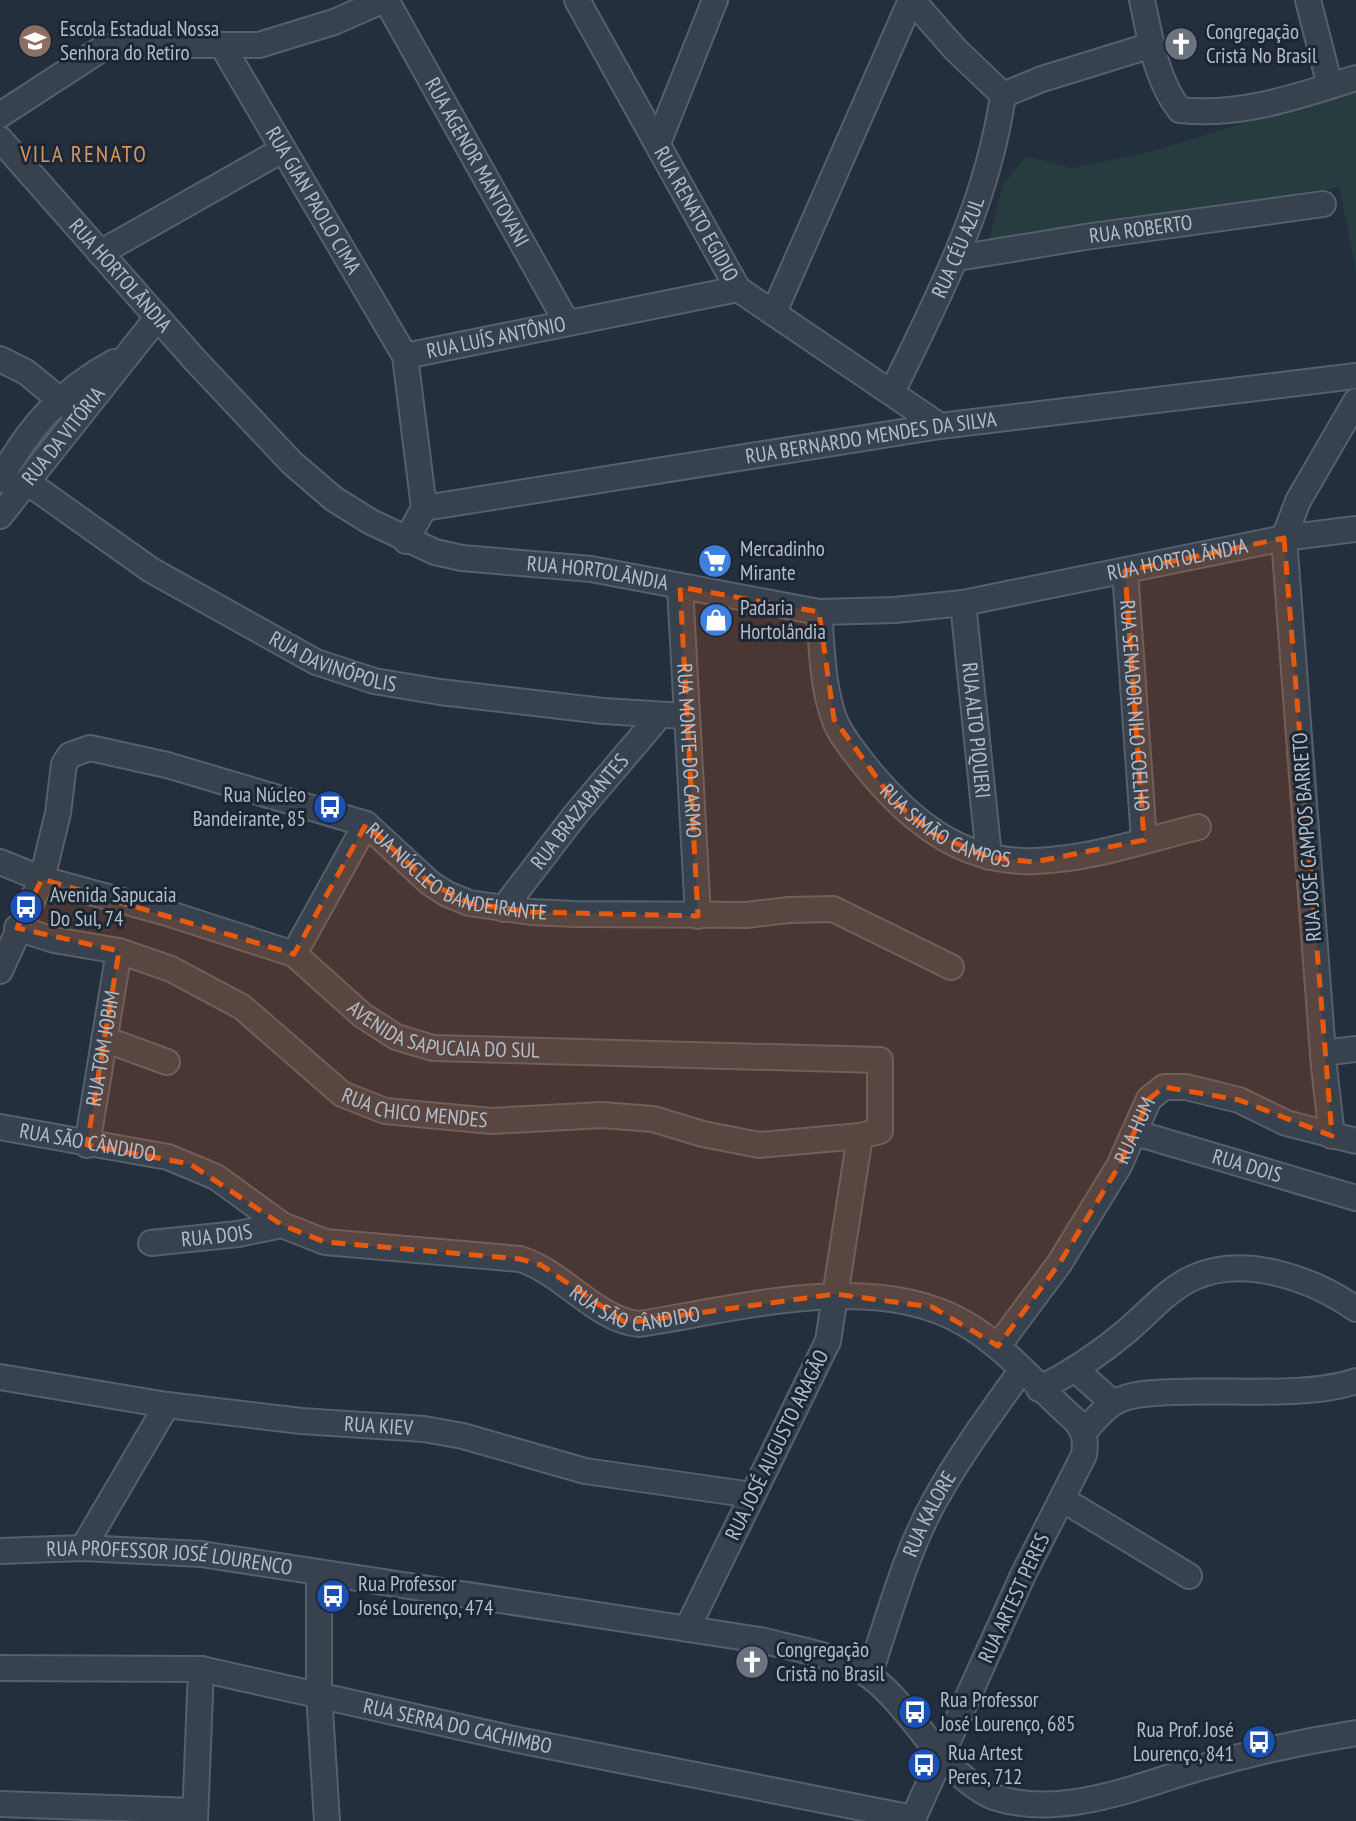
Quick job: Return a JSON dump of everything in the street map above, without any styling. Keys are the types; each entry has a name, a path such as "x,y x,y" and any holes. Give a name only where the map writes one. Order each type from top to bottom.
{"street":[{"path":"0,115 100,50 116,46 223,47 283,40 385,0"},
{"name":"RUA AGENOR MANTOVANI","path":"385,0 567,323"},
{"name":"RUA RENATO EGIDIO","path":"577,0 738,289 940,426"},
{"path":"658,143 715,0"},
{"path":"774,312 911,0 955,49 1003,95 1042,79 1152,46"},
{"path":"1142,0 1152,46 1171,99 1180,110 1212,114 1243,110 1356,78"},
{"path":"1308,0 1330,86"},
{"name":"RUA GIAN PAOLO CIMA","path":"223,47 405,355"},
{"name":"RUA CÉU AZUL","path":"892,392 957,258 991,159 1003,95"},
{"name":"RUA HORTOLÃNDIA","path":"0,139 157,318 292,463 334,499 407,541 462,558 592,569 819,612 895,610 963,603 1284,538 1356,529"},
{"path":"100,253 282,150"},
{"name":"RUA ROBERTO","path":"957,258 1085,236 1323,204"},
{"name":"RUA LUÍS ANTÔNIO","path":"424,508 405,355 738,289"},
{"name":"RUA DA VITÓRIA","path":"0,516 124,356 157,318"},
{"name":"RUA DA VITÓRIA","path":"0,480 23,441 59,398 90,374 124,356"},
{"path":"0,359 26,372 78,415"},
{"name":"RUA BERNARDO MENDES DA SILVA","path":"424,508 940,426 1356,376"},
{"path":"1284,538 1298,501 1356,401"},
{"name":"RUA DAVINÓPOLIS","path":"27,482 151,570 316,662 374,681 439,692 673,715"},
{"path":"407,541 424,508"},
{"name":"RUA JOSÉ CAMPOS BARRETO","path":"1284,538 1323,1053 1344,1139"},
{"name":"RUA SENADOR NILO COELHO","path":"1125,571 1144,841"},
{"name":"RUA MONTE DO CARMO","path":"680,587 673,715 698,916"},
{"name":"RUA ALTO PIQUERI","path":"963,603 989,857"},
{"name":"RUA SIMÃO CAMPOS","path":"819,612 834,719 848,744 893,800 932,833 958,847 989,857 1034,862 1071,858 1198,827"},
{"name":"RUA BRAZABANTES","path":"503,909 576,814 673,715"},
{"name":"RUA NÚCLEO BANDEIRANTE","path":"0,971 17,928 42,879 58,813 64,764 70,755 79,749 102,750 167,765 366,824 412,868 447,894 469,904 575,914 698,916 833,909 951,967"},
{"path":"294,954 366,824"},
{"name":"AVENIDA SAPUCAIA DO SUL","path":"0,862 42,879 294,954 362,1015 396,1037 433,1048 880,1060 880,1131 860,1136"},
{"name":"RUA CHICO MENDES","path":"17,928 54,940 119,951 171,969 242,1007 342,1094 385,1111 492,1121 602,1115 653,1119 703,1134 759,1144 860,1136"},
{"name":"RUA TOM JOBIM","path":"87,1145 119,951"},
{"path":"104,1039 167,1062"},
{"path":"1323,1053 1356,1049"},
{"name":"RUA HUM","path":"998,1346 1059,1264 1119,1166 1149,1100 1164,1087 1186,1087 1239,1100 1286,1123 1344,1139"},
{"name":"RUA SÃO CÂNDIDO","path":"0,1127 87,1145 168,1157 190,1164 216,1177 282,1225 325,1242 520,1259 541,1265 612,1318 626,1323 639,1324 835,1294 906,1300 932,1307 965,1323 998,1346 1039,1388"},
{"name":"RUA DOIS","path":"1136,1133 1356,1198"},
{"name":"RUA JOSÉ AUGUSTO ARAGÃO","path":"687,1629 828,1341 860,1136"},
{"name":"RUA DOIS","path":"151,1243 238,1234 282,1225"},
{"path":"1356,1309 1333,1293 1289,1278 1239,1267 1194,1277 1076,1370 1039,1388 1084,1432 1112,1403 1152,1393 1309,1388 1356,1381"},
{"path":"1076,1370 1112,1403"},
{"name":"RUA KALORE","path":"869,1675 906,1567 933,1502 969,1444 1021,1371"},
{"name":"RUA KIEV","path":"0,1377 167,1405 301,1421 424,1429 463,1436 585,1471 752,1495"},
{"path":"83,1548 167,1405"},
{"name":"RUA ARTEST PERES","path":"913,1819 1023,1575 1084,1455 1084,1432"},
{"path":"1062,1499 1189,1576"},
{"name":"RUA PROFESSOR JOSÉ LOURENCO","path":"0,1551 83,1548 201,1554 318,1573 366,1577 783,1646 839,1662 869,1675 969,1781 1007,1802 1079,1806 1120,1796 1204,1766 1297,1742 1356,1733"},
{"path":"318,1573 319,1694 327,1821"},
{"name":"RUA SERRA DO CACHIMBO","path":"0,1668 201,1669 518,1740 913,1819"},
{"path":"0,1804 195,1816 201,1669"}],"highlighted area":[{"path":"1284,538 1332,1136 1239,1100 1164,1087 1149,1099 1119,1166 1059,1264 998,1346 932,1307 835,1294 626,1323 541,1265 520,1259 325,1242 282,1225 190,1164 87,1145 119,951 17,928 42,879 294,954 366,824 430,883 469,903 531,912 698,916 680,587 819,612 834,719 893,800 932,833 989,857 1034,862 1144,840 1125,571"}],"green space":[{"path":"1356,89 1356,271 1339,187 988,243 1003,185 1026,156 1071,168 1153,151"}],"place":[{"name":"Escola Estadual Nossa Senhora do Retiro","path":"35,41"},
{"name":"Congregação Cristã No Brasil","path":"1181,44"},
{"name":"Mercadinho Mirante","path":"715,561"},
{"name":"Padaria Hortolândia","path":"716,620"},
{"name":"Rua Núcleo Bandeirante, 85","path":"330,807"},
{"name":"Avenida Sapucaia Do Sul, 74","path":"26,907"},
{"name":"Rua Professor José Lourenço, 474","path":"333,1596"},
{"name":"Congregação Cristã no Brasil","path":"752,1662"},
{"name":"Rua Professor José Lourenço, 685","path":"915,1712"},
{"name":"Rua Prof. José Lourenço, 841","path":"1259,1742"},
{"name":"Rua Artest Peres, 712","path":"924,1765"}],"district":[{"name":"VILA RENATO","path":"84,154"}]}
